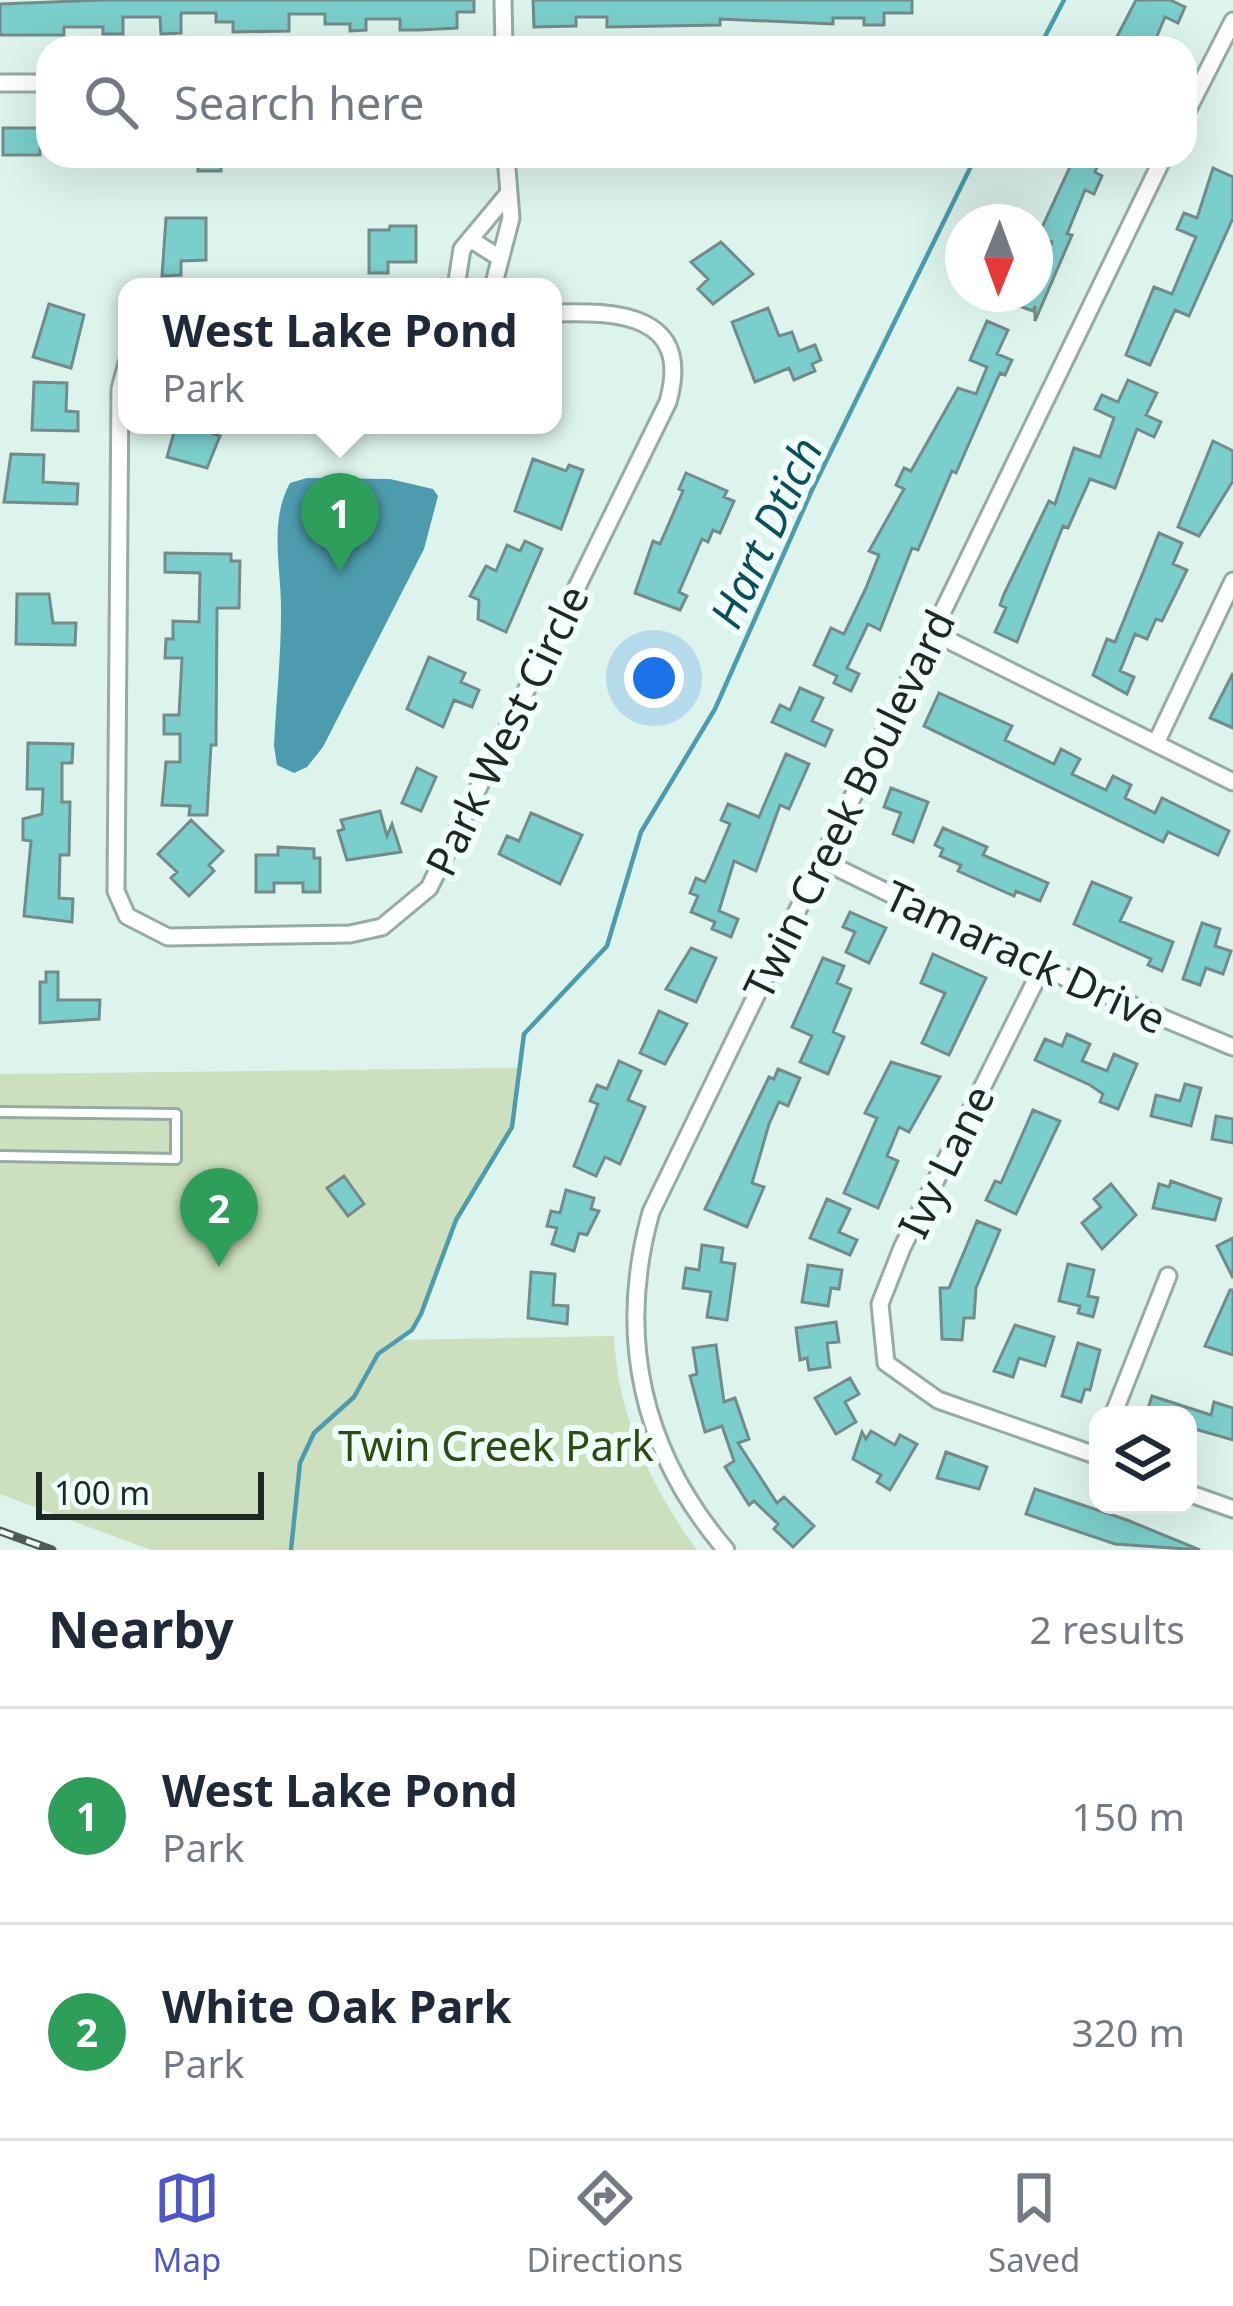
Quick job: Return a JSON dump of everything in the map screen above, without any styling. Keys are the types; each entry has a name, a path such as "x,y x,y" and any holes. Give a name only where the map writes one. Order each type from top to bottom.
{"street":[{"path":"503,0 504,36"},
{"path":"1197,92 1233,21"},
{"path":"0,83 36,83"},
{"path":"495,278 512,218 506,168"},
{"name":"Twin Creek Boulevard","path":"724,1549 669,1472 641,1395 633,1295 640,1252 675,1156 1158,168"},
{"path":"457,278 462,249 507,195"},
{"path":"470,239 500,258"},
{"name":"Park West Circle","path":"120,434 116,891 127,916 168,937 350,934 382,927 429,888 668,402 675,378 670,355 658,334 637,317 611,311 562,313"},
{"path":"1156,742 1233,581"},
{"path":"932,632 1233,782"},
{"name":"Tamarack Drive","path":"821,860 1042,968 1233,1047"},
{"name":"Ivy Lane","path":"1042,968 902,1248 880,1304 886,1363 938,1400 1089,1452"},
{"path":"1117,1406 1168,1276"},
{"path":"1197,1496 1233,1509"}],"lane":[{"path":"0,1112 176,1114 176,1159 0,1156"}],"green space":[{"name":"Twin Creek Park","path":"520,1068 512,1127 456,1220 421,1314 412,1330 395,1340 614,1336 622,1394 639,1449 697,1550 151,1550 0,1494 0,1074"}],"water":[{"path":"307,478 390,479 433,489 438,496 424,549 323,747 307,767 294,773 277,765 274,746 281,630 278,530 290,483"}],"building":[{"path":"474,0 474,12 457,12 457,28 419,30 400,30 400,19 366,19 366,30 350,31 350,24 325,24 325,14 289,14 289,31 233,32 233,22 216,22 216,13 181,13 181,33 161,34 160,17 123,17 123,34 103,34 103,27 64,27 64,35 0,35 0,4"},
{"path":"533,0 912,0 912,13 884,13 884,25 864,25 864,18 833,18 833,24 720,19 720,25 607,27 607,17 576,17 576,26 534,27"},
{"path":"1136,0 1170,0 1185,7 1178,23 1165,17 1157,36 1117,36"},
{"path":"3,128 36,128 36,155 3,155"},
{"path":"1069,168 1097,168 1095,172 1102,176 1094,194 1085,190 1067,234 1072,235 1053,279 1053,204"},
{"path":"1213,168 1233,177 1233,218 1189,316 1175,310 1150,365 1126,355 1154,287 1172,294 1196,237 1177,229 1184,213 1197,218"},
{"path":"166,218 206,218 206,260 181,261 181,275 162,276"},
{"path":"390,226 416,226 416,262 388,262 388,273 369,273 369,230 389,230"},
{"path":"721,242 753,274 713,304 698,289 708,279 691,262"},
{"path":"49,304 84,315 71,368 33,357"},
{"path":"768,308 779,336 792,332 799,351 815,345 821,360 812,364 815,371 794,380 789,368 755,382 732,322"},
{"path":"987,321 1008,330 997,354 1012,360 1005,375 1000,373 918,550 912,548 880,630 868,624 847,668 859,674 851,691 834,683 837,676 814,665 831,628 844,634 866,588 879,555 869,551 904,489 896,485 904,468 911,471 958,388 976,394 987,367 970,360"},
{"path":"1128,380 1157,393 1146,415 1161,422 1154,437 1137,429 1115,488 1090,479 1068,528 1063,526 1017,642 995,632 1006,608 1000,605 1004,594 1049,501 1055,504 1074,448 1100,457 1114,418 1095,409 1102,395 1118,402"},
{"path":"34,382 67,383 66,411 78,412 78,431 32,430"},
{"path":"173,434 220,436 207,468 167,457"},
{"path":"1213,441 1233,451 1233,481 1199,536 1178,527"},
{"path":"11,454 44,455 43,482 78,484 77,504 4,502"},
{"path":"533,459 566,471 569,465 583,470 561,529 515,511"},
{"path":"686,473 727,491 724,497 734,501 720,533 713,530 708,542 702,539 679,592 687,596 680,610 635,593 653,541 660,544 683,491 679,489"},
{"path":"1159,533 1182,543 1173,564 1187,570 1162,621 1156,619 1147,639 1135,634 1120,671 1134,677 1127,694 1093,675 1107,639 1115,642"},
{"path":"525,541 542,549 506,632 478,619 479,600 470,596 486,566 496,571 507,545 520,551"},
{"path":"165,553 231,554 231,561 240,561 239,608 217,608 216,745 211,745 207,815 189,815 190,806 162,805 166,762 180,762 180,734 164,734 164,715 179,715 182,658 165,658 166,639 173,639 173,621 199,622 200,573 165,572"},
{"path":"17,594 49,594 53,623 76,623 75,645 16,644"},
{"path":"429,657 465,673 461,682 479,690 472,707 454,700 443,727 407,709"},
{"path":"1233,673 1233,728 1210,718"},
{"path":"800,688 823,698 812,721 832,730 825,746 772,722 780,705 790,710"},
{"path":"939,693 1012,726 1005,740 1054,764 1061,749 1080,759 1072,774 1106,790 1113,776 1131,785 1125,798 1155,813 1162,798 1229,831 1218,855 1168,832 1163,842 924,726"},
{"path":"28,743 73,744 72,763 62,763 62,802 70,802 69,855 60,855 59,898 73,899 72,922 24,916 31,841 23,840 23,819 42,814 43,789 27,789"},
{"path":"786,754 809,764 789,809 780,805 756,871 734,861 719,911 738,919 731,937 712,929 715,922 691,912 698,896 690,893 696,878 705,882 708,876 730,824 721,820 728,804 759,817"},
{"path":"417,768 436,777 421,811 402,803"},
{"path":"891,788 928,802 913,842 893,834 901,813 884,807"},
{"path":"380,811 387,836 392,824 401,852 347,860 338,831 344,829 341,820"},
{"path":"531,813 582,835 560,884 499,854 507,836 519,841"},
{"path":"191,820 223,851 209,865 214,871 189,896 171,878 177,872 158,854"},
{"path":"943,828 987,847 983,855 1048,883 1040,901 1016,891 1014,896 958,871 961,865 940,856 943,849 935,845"},
{"path":"278,847 314,849 314,858 320,858 320,892 303,892 303,883 274,883 274,892 256,892 256,855 278,855"},
{"path":"1092,882 1131,898 1120,921 1173,942 1162,971 1148,965 1151,959 1074,924"},
{"path":"850,912 886,928 869,963 846,952 855,932 843,927"},
{"path":"1202,923 1220,929 1215,946 1231,951 1223,974 1206,968 1200,985 1183,979"},
{"path":"691,948 716,958 696,1002 666,989"},
{"path":"933,954 986,978 949,1055 922,1043 945,993 921,983"},
{"path":"823,958 844,966 837,983 851,989 833,1032 844,1037 828,1074 800,1062 812,1036 792,1027"},
{"path":"46,972 58,972 58,1000 100,1000 99,1019 40,1023 40,982 46,982"},
{"path":"659,1011 687,1024 665,1064 640,1053"},
{"path":"1067,1034 1090,1044 1082,1061 1107,1071 1114,1054 1137,1064 1118,1109 1100,1102 1103,1094 1090,1085 1035,1060 1045,1039 1062,1046"},
{"path":"619,1061 641,1071 628,1100 645,1107 620,1164 605,1157 596,1176 574,1166 598,1104 590,1101 597,1085 607,1089"},
{"path":"891,1062 940,1077 909,1132 899,1127 887,1156 898,1161 878,1208 844,1193 877,1118 865,1113"},
{"path":"778,1069 800,1078 788,1106 779,1102 769,1124 752,1183 764,1187 747,1227 705,1209 769,1077 774,1079"},
{"path":"1185,1084 1201,1088 1191,1126 1151,1116 1156,1095 1180,1101"},
{"path":"1033,1110 1060,1121 1016,1214 986,1200 995,1181 1001,1183"},
{"path":"1216,1116 1233,1119 1233,1143 1212,1139"},
{"path":"344,1176 364,1204 348,1216 327,1188"},
{"path":"1171,1181 1221,1199 1215,1220 1153,1208 1159,1184 1169,1187"},
{"path":"1111,1184 1136,1215 1102,1249 1082,1223 1101,1207 1094,1199"},
{"path":"566,1190 594,1198 591,1209 599,1211 587,1235 579,1233 574,1251 552,1244 557,1228 547,1226 551,1211 560,1213"},
{"path":"827,1199 850,1209 839,1232 857,1240 850,1255 810,1238"},
{"path":"977,1221 1000,1230 976,1288 974,1318 964,1318 962,1340 942,1339 940,1288 949,1288"},
{"path":"1233,1238 1233,1278 1217,1246"},
{"path":"702,1245 723,1248 721,1262 735,1264 727,1320 707,1317 711,1292 683,1288 686,1268 699,1270"},
{"path":"1068,1264 1094,1270 1088,1296 1098,1298 1093,1317 1078,1313 1080,1306 1059,1301"},
{"path":"808,1265 842,1270 839,1289 831,1288 828,1306 802,1302"},
{"path":"531,1272 555,1274 553,1305 568,1306 567,1324 528,1318"},
{"path":"1233,1290 1233,1355 1205,1346"},
{"path":"836,1322 839,1342 827,1343 830,1367 809,1370 807,1358 800,1360 796,1328"},
{"path":"1015,1325 1054,1337 1045,1366 1019,1358 1013,1377 994,1371"},
{"path":"1078,1343 1100,1350 1090,1390 1085,1389 1081,1402 1062,1396"},
{"path":"716,1345 724,1402 735,1398 749,1439 738,1443 777,1503 784,1497 814,1526 793,1547 754,1501 749,1505 725,1467 734,1461 722,1426 705,1432 690,1376 697,1374 693,1348"},
{"path":"850,1378 859,1394 845,1402 856,1422 836,1434 815,1398"},
{"path":"1152,1396 1183,1406 1149,1406"},
{"path":"1214,1402 1233,1408 1233,1440 1197,1430 1197,1410 1211,1415"},
{"path":"871,1431 895,1445 900,1435 917,1444 890,1490 877,1482 881,1475 853,1459 862,1432 866,1439"},
{"path":"946,1452 987,1467 979,1489 937,1478"},
{"path":"1035,1489 1089,1507 1089,1514 1109,1514 1200,1550 1115,1544 1026,1514"}],"waterway":[{"name":"Hart Dtich","path":"1045,36 1064,0"},
{"name":"Hart Dtich","path":"291,1550 300,1463 314,1433 354,1397 378,1354 412,1330 421,1314 456,1220 512,1127 524,1034 607,946 641,832 715,709 812,490 970,168"}],"railway":[{"path":"0,1531 52,1550"}],"place":[{"name":"West Lake Pond","path":"340,572"},
{"name":"White Oak Park","path":"219,1267"}]}
